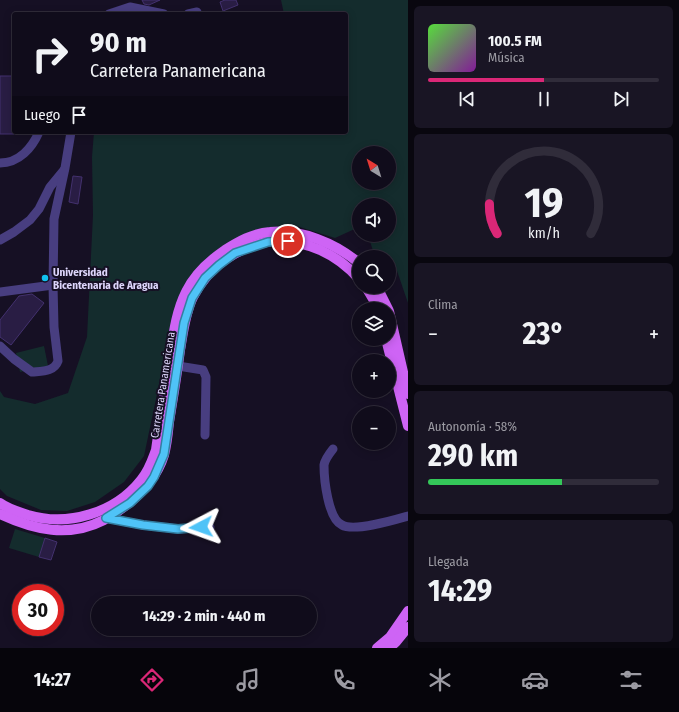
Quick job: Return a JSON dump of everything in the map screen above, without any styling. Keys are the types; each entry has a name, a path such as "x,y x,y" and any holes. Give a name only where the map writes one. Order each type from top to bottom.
{"main road":[{"name":"Carretera Panamericana","path":"0,503 21,513 51,520 82,517 93,514 126,496 141,480 151,464 156,450 176,320 186,292 200,271 215,257 247,238 270,232 301,234 324,241 352,257"},
{"name":"Carretera Panamericana","path":"0,514 25,524 48,530 83,529 106,518 130,503 139,494 154,477 164,454 184,323 192,298 205,278 235,253 268,242 295,242 308,245 328,254 342,262 352,272"},
{"path":"396,341 408,394"},
{"path":"388,346 408,426"},
{"path":"377,648 390,636 408,611"},
{"path":"389,648 408,627"}],"street":[{"path":"116,12 130,7 154,12"},
{"path":"0,163 11,162 29,150 38,134"},
{"path":"0,346 14,359 32,372 52,369 58,361 54,327 52,285 54,219 71,134"},
{"path":"0,240 30,220 39,209 50,186 65,168"},
{"path":"0,292 52,285"},
{"path":"178,366 203,370 205,372 206,436"},
{"path":"333,449 327,456 324,464 328,503 336,521 348,527 393,521 408,516"},
{"path":"106,518 143,525 178,529 210,527"}],"green space":[{"path":"281,0 408,0 408,303 396,268 396,250 373,250 370,242 396,242 396,198 352,198 352,230 335,238 290,224 232,243 182,302 164,361 144,456 124,482 95,502 67,511 41,510 7,496 0,489 0,391 4,397 35,404 68,393 87,337 93,215 92,157 94,134 348,134 348,12 284,12"},
{"path":"44,346 48,366 20,372 16,353"},
{"path":"15,529 45,538 39,557 9,548"}],"building":[{"path":"142,0 160,0 149,5 144,4"},
{"path":"225,0 236,0 238,5 223,11 220,2"},
{"path":"0,76 12,76 12,134 0,134"},
{"path":"73,176 82,177 78,204 69,202"},
{"path":"32,294 44,303 11,345 0,337 0,320 19,296"},
{"path":"45,538 57,542 51,560 39,557"}],"place":[{"name":"Universidad Bicentenaria de Aragua","path":"45,278"}],"route":[{"path":"201,527 178,529 143,525 106,518 130,503 148,486 158,469 164,454 184,323 192,298 205,278 235,253 268,242 288,241"}]}
